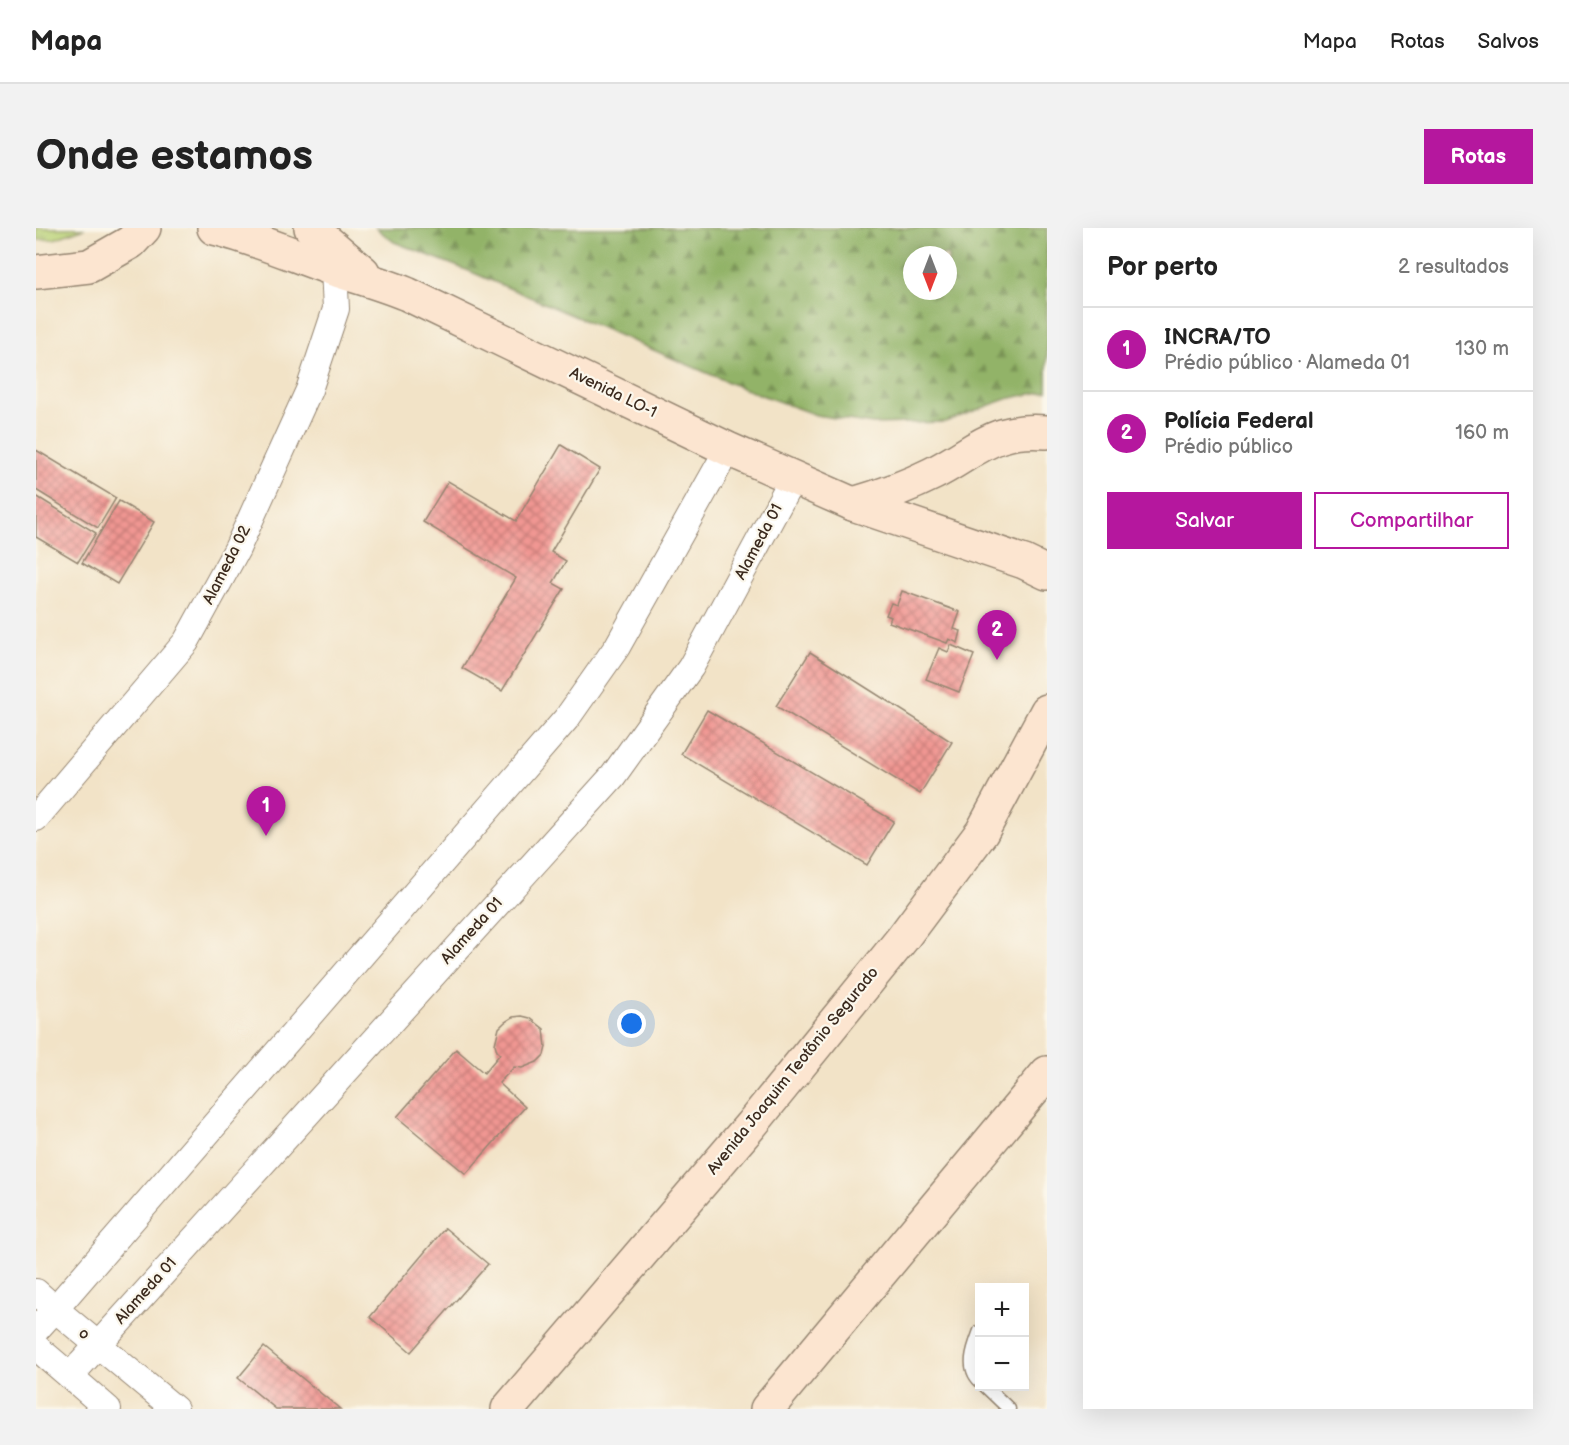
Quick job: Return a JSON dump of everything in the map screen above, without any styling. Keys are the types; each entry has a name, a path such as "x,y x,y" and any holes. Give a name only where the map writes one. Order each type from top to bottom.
{"street":[{"path":"36,272 89,266 131,242 144,228"},
{"name":"Avenida LO-1","path":"214,228 242,235 334,270 374,281 440,309 728,449 793,478 854,504 1023,562 1047,573"},
{"name":"Avenida LO-1","path":"311,228 374,281"},
{"name":"Alameda 02","path":"36,818 186,642 237,549 309,390 336,309 334,270"},
{"path":"854,504 897,491 1002,435 1013,432 1047,432"},
{"path":"36,1330 567,718 617,647 728,449"},
{"name":"Alameda 01","path":"97,1345 613,776 691,667 793,478"},
{"name":"Avenida Joaquim Teotônio Segurado","path":"508,1409 751,1125 902,939 982,832 1047,711"},
{"path":"767,1409 1047,1073"},
{"name":"o","path":"36,1292 97,1345 70,1376"},
{"path":"97,1345 175,1409"},
{"path":"36,1347 108,1409"}],"lane":[{"path":"975,1344 971,1355 975,1377"},
{"path":"990,1391 1009,1409"}],"green space":[{"path":"36,228 85,228 54,239 36,240"},
{"path":"376,228 1047,228 1047,391 1006,399 945,422 873,424 816,415 742,388 469,271 394,242"}],"building":[{"path":"561,445 600,469 551,552 566,561 553,583 564,589 502,691 462,668 516,578 423,522 448,481 516,521"},
{"path":"36,450 116,498 98,528 36,490"},
{"path":"36,496 96,533 78,562 36,537"},
{"path":"119,501 154,522 117,584 82,563"},
{"path":"902,591 960,612 954,629 961,631 958,643 949,639 947,643 889,622 891,617 886,615 891,603 897,605"},
{"path":"951,645 974,655 959,692 926,679 939,648 948,652"},
{"path":"810,652 952,742 920,794 776,706"},
{"path":"707,710 894,821 867,865 681,754"},
{"path":"513,1017 530,1018 544,1029 546,1047 544,1055 537,1062 522,1068 514,1067 499,1083 525,1107 466,1174 397,1117 456,1049 484,1073 500,1054 495,1044 499,1028"},
{"path":"445,1228 488,1264 411,1352 370,1317"},
{"path":"264,1347 340,1409 276,1409 238,1378"}],"place":[{"name":"Polícia Federal","path":"997,660"},
{"name":"INCRA/TO","path":"266,836"}]}
